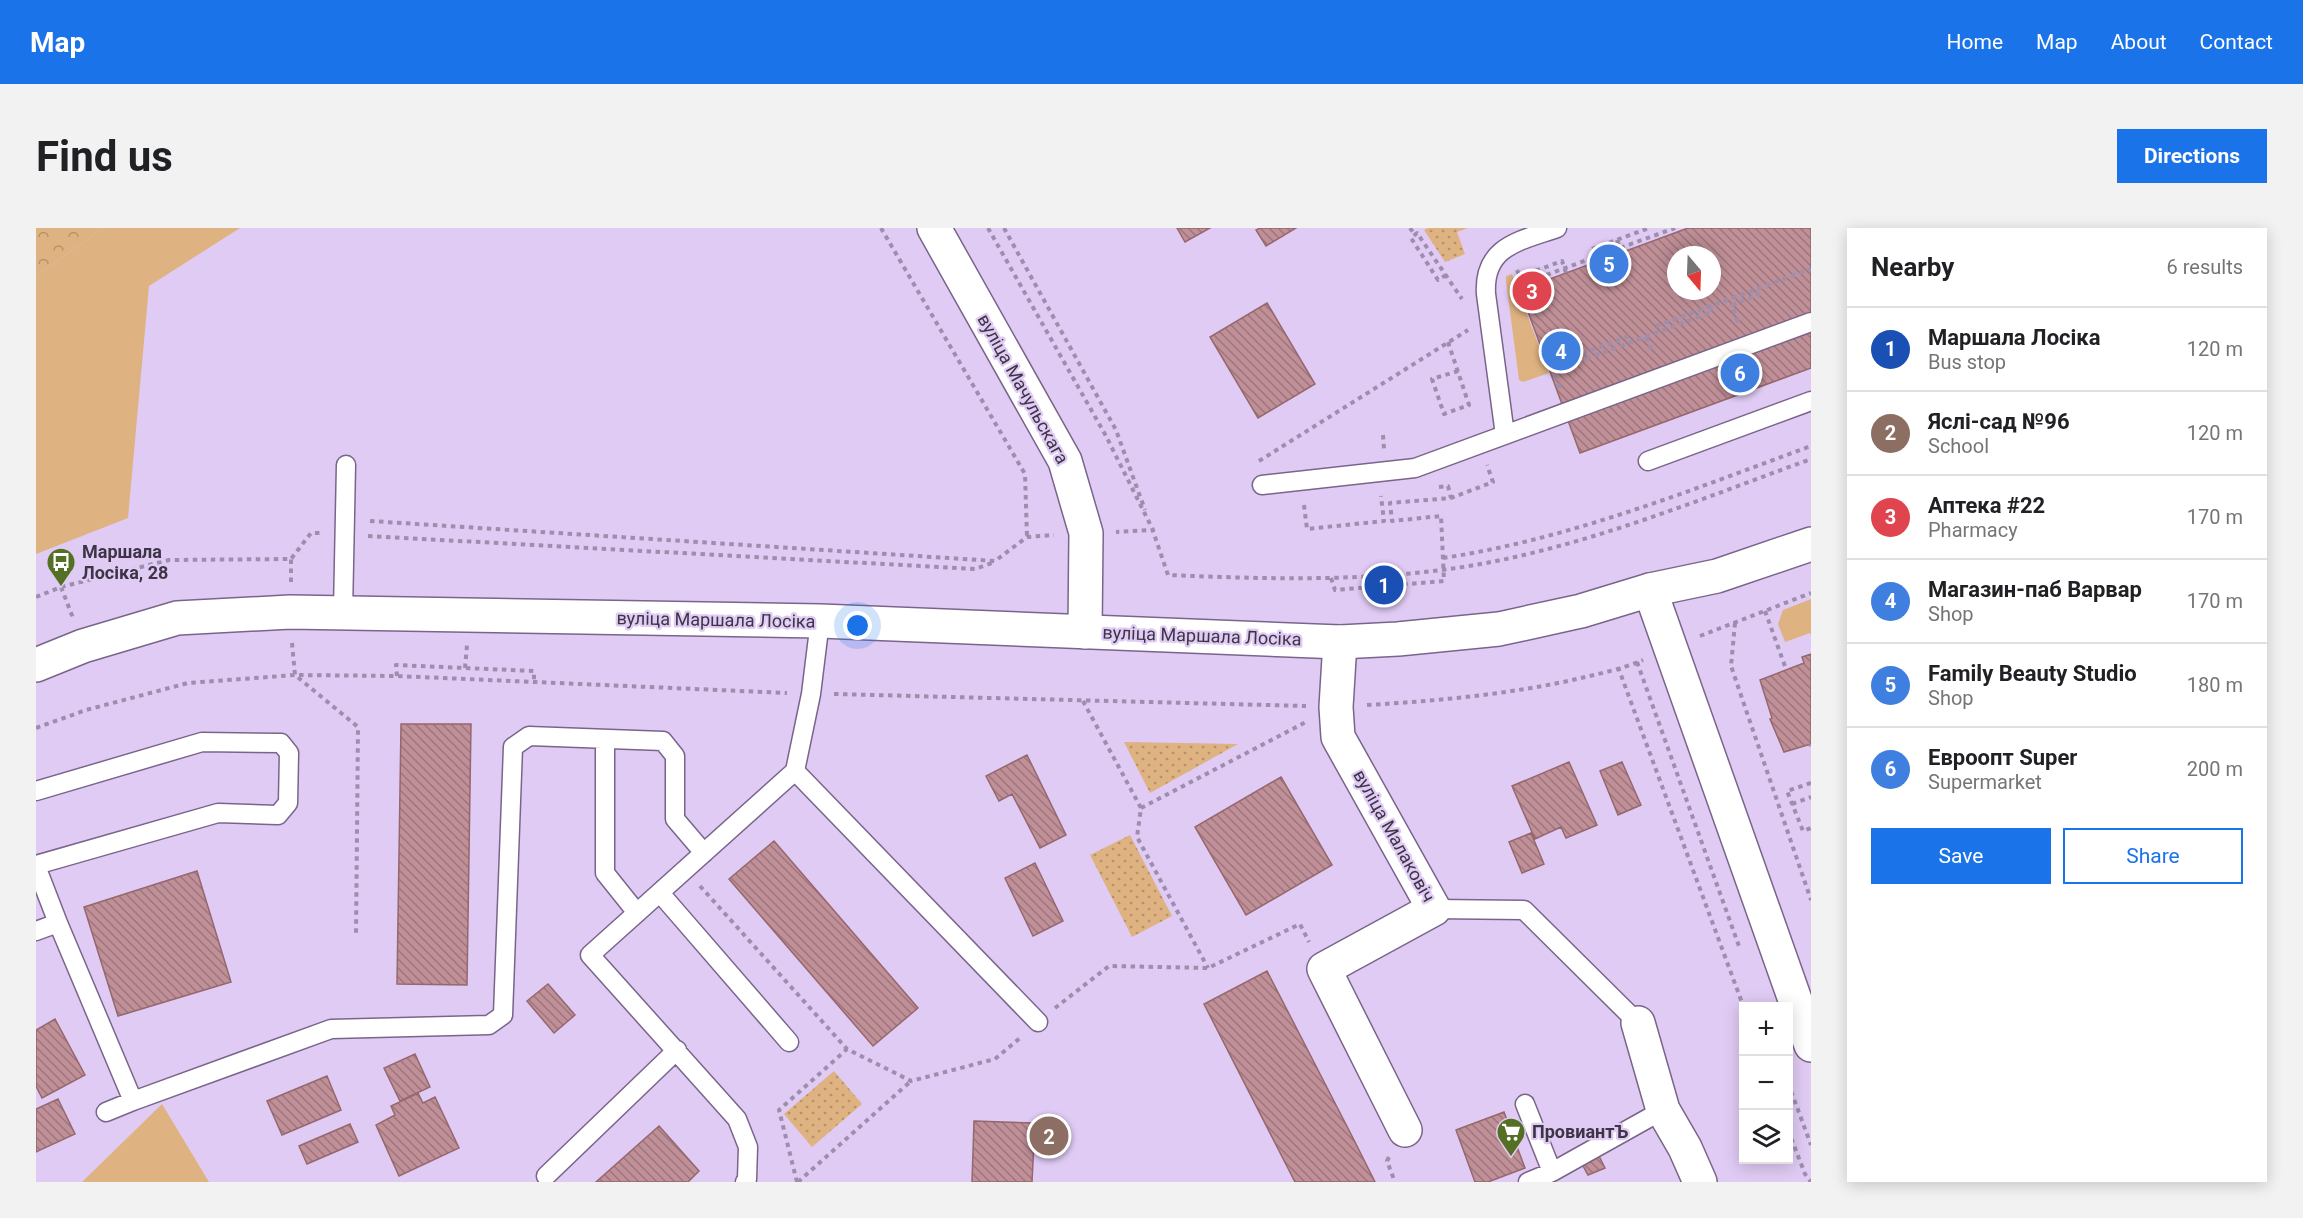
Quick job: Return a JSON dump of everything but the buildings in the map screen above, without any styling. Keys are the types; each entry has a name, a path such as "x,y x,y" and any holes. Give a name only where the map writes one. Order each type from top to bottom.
{"main road":[{"name":"вуліца Мачульскага","path":"934,228 1065,461 1086,533 1085,632"},
{"name":"вуліца Маршала Лосіка","path":"1650,590 1711,557 1811,522"},
{"name":"вуліца Маршала Лосіка","path":"36,665 83,646 177,618 290,612 820,621 1340,642 1398,639 1500,629 1581,611 1650,590 1718,576 1811,544"},
{"path":"1650,590 1811,1045"},
{"name":"вуліца Малаковіч","path":"1324,969 1434,909 1338,737 1336,707 1340,642"},
{"path":"1324,969 1405,1130"},
{"path":"1638,1023 1663,1110 1685,1148 1700,1182"}],"lane":[{"path":"1505,435 1486,294 1486,276 1492,261 1502,250 1557,228"},
{"path":"1262,485 1415,468 1811,322"},
{"path":"1648,461 1811,401"},
{"path":"343,612 346,465"},
{"path":"745,1182 748,1147 737,1119 590,955 795,771 811,694 820,621"},
{"path":"106,1112 332,1029 489,1025 503,1014 513,747 529,736 663,741 675,756 675,819 704,854"},
{"path":"605,739 605,873 638,913"},
{"path":"36,791 202,742 281,743 288,753 288,803 279,815 218,813 36,866 133,1101"},
{"path":"795,771 1038,1022"},
{"path":"660,893 789,1042"},
{"path":"1434,909 1524,910 1638,1023"},
{"path":"36,932 58,923"},
{"path":"546,1176 677,1050"},
{"path":"1525,1104 1552,1172"},
{"path":"1528,1182 1552,1172 1663,1110"}],"path":[{"path":"881,228 1025,474 1027,537"},
{"path":"988,228 1106,436 1153,530"},
{"path":"1004,228 1116,430 1168,575 1331,578 1444,569 1488,562 1575,541 1691,503 1811,459"},
{"path":"1410,228 1414,235"},
{"path":"1596,257 1592,249 1649,228"},
{"path":"1617,240 1620,248 1660,236 1675,228"},
{"path":"1446,275 1438,280 1410,238 1418,233 1466,304"},
{"path":"1527,278 1537,275 1538,278 1565,271 1606,253"},
{"path":"1519,276 1562,261 1565,271"},
{"path":"1656,326 1792,274 1811,269"},
{"path":"1524,287 1539,281 1538,278"},
{"path":"1741,329 1732,305 1758,295 1756,289"},
{"path":"1562,394 1553,371 1712,312 1710,306"},
{"path":"1262,485 1259,459 1474,327"},
{"path":"1557,363 1632,335"},
{"path":"1646,337 1655,360"},
{"path":"1448,342 1458,370 1469,405 1444,414 1432,379 1458,370"},
{"path":"1601,345 1604,352"},
{"path":"1331,578 1335,590 1444,581 1441,516 1392,521 1390,503 1451,498 1493,482 1479,445"},
{"path":"1443,558 1497,549 1572,529 1660,501 1811,446"},
{"path":"1437,487 1448,486 1451,498"},
{"path":"1304,498 1307,530 1384,521 1381,493"},
{"path":"368,536 368,521 995,561"},
{"path":"36,597 62,587 169,560 291,559 311,533 975,569 995,561 1027,537 1153,530"},
{"path":"36,728 86,710 188,683 295,675 534,681 811,694 1336,707 1459,699 1505,693 1579,678 1637,662 1811,593"},
{"path":"1765,611 1786,669"},
{"path":"1735,622 1731,666 1811,900"},
{"path":"1637,662 1741,951"},
{"path":"397,676 396,665 454,667 534,671 534,681"},
{"path":"1618,667 1741,1002"},
{"path":"295,675 358,727 356,935"},
{"path":"1083,701 1141,808 1137,837 1208,968"},
{"path":"1141,808 1336,707"},
{"path":"1811,783 1787,791 1803,831 1811,828"},
{"path":"1792,804 1811,797"},
{"path":"685,870 847,1049 911,1081"},
{"path":"847,1049 779,1110 797,1182 911,1081 995,1059 1109,966 1208,968 1300,924 1324,969"},
{"path":"1793,1096 1811,1145"},
{"path":"1793,1144 1804,1174 1811,1182"}],"green space":[{"path":"36,228 103,228 36,276"},
{"path":"103,228 240,228 149,286 128,518 36,554 36,276"},
{"path":"1428,228 1468,228 1457,232 1465,254 1445,262 1424,230"},
{"path":"1512,274 1549,373 1523,382 1519,380 1506,281 1506,276"},
{"path":"1811,599 1811,635 1810,633 1785,642 1778,624 1783,610"},
{"path":"1124,742 1238,744 1150,793"},
{"path":"1130,835 1172,916 1132,937 1090,855"},
{"path":"834,1071 862,1104 812,1147 784,1114"},
{"path":"162,1104 209,1182 82,1182"}],"place":[{"name":"Family Beauty Studio","path":"1609,264"},
{"name":"Аптека #22","path":"1532,291"},
{"name":"Магазин-паб Варвар","path":"1561,351"},
{"name":"Евроопт Super","path":"1740,373"},
{"name":"Маршала Лосіка","path":"1384,585"},
{"name":"Маршала Лосіка, 28","path":"61,588"},
{"name":"Яслі-сад №96","path":"1049,1136"},
{"name":"ПровиантЪ","path":"1511,1158"}]}
